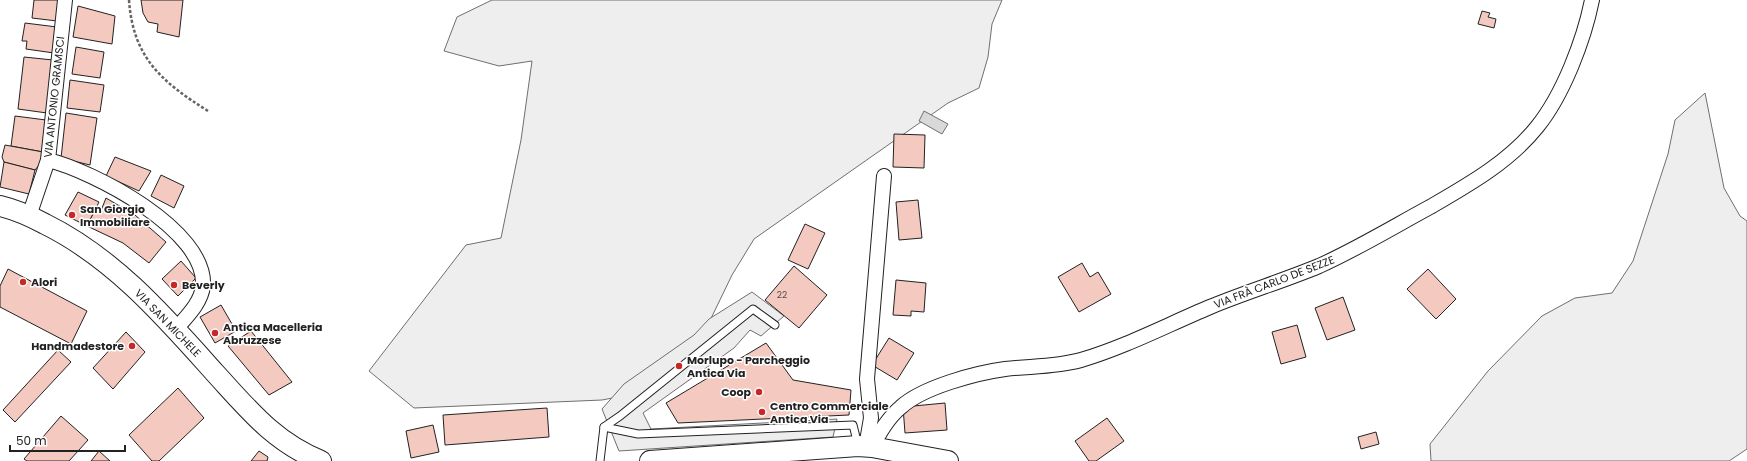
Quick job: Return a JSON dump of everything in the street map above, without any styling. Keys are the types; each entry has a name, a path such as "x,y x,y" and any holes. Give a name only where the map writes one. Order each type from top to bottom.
{"main road":[{"name":"VIA SAN MICHELE","path":"0,206 17,210 71,238 103,260 149,301 251,412 274,434 297,450 321,461"},
{"path":"650,461 865,447 948,461"}],"street":[{"name":"VIA ANTONIO GRAMSCI","path":"29,216 48,160 65,0"},
{"name":"VIA FRÀ CARLO DE SEZZE","path":"865,447 894,414 907,402 925,392 987,372 1061,364 1104,352 1211,307 1320,265 1368,242 1446,198 1499,163 1520,146 1538,127 1549,109 1578,51 1592,0"},
{"path":"48,160 80,170 113,187 159,218 187,243 198,262 203,285 199,300 176,329"},
{"path":"865,447 871,418 867,379 884,176"}],"lane":[{"path":"600,461 604,427 620,416 753,309 775,326"},
{"path":"604,427 638,434 853,425 865,447"}],"path":[{"path":"129,0 130,20 135,36 143,53 153,67 180,93 208,111"}],"shaded area":[{"path":"492,0 1002,0 992,24 988,57 979,88 948,103 754,239 732,275 703,335 644,392 602,400 414,408 369,371 466,245 501,238 521,140 532,61 499,66 444,51 457,17"},
{"path":"1705,93 1724,188 1740,216 1747,221 1747,449 1729,461 1431,461 1430,444 1488,371 1542,316 1575,298 1612,293 1633,261 1668,154 1675,120"},
{"path":"924,111 948,124 942,134 919,121"},
{"name":"Morlupo - Parcheggio Antica Via","path":"752,292 784,316 761,336 750,330 734,348 643,413 651,429 837,419 833,437 619,451 602,409 624,384 694,335 709,319"}],"building":[{"path":"34,0 60,0 57,21 32,18"},
{"path":"141,0 183,0 179,37 157,32 158,24 148,22 143,13"},
{"path":"78,6 115,16 112,44 73,37"},
{"path":"1482,11 1490,13 1488,17 1496,19 1494,28 1478,24"},
{"path":"25,23 57,27 54,53 26,49 27,41 22,41"},
{"path":"76,47 104,52 100,78 72,74"},
{"path":"24,57 53,60 47,113 18,109"},
{"path":"70,80 104,85 100,112 67,108"},
{"path":"66,113 97,118 90,165 61,158"},
{"path":"15,116 46,120 43,152 11,146"},
{"path":"894,134 925,135 924,168 893,167"},
{"path":"5,145 43,152 40,164 35,170 4,162 2,157"},
{"path":"115,157 151,171 139,191 106,176"},
{"path":"4,162 35,170 29,194 0,187"},
{"path":"161,175 184,186 174,208 151,196"},
{"path":"78,192 99,202 87,226 65,215"},
{"path":"106,198 135,215 166,242 149,263 123,243 87,226 95,210 100,213"},
{"path":"918,200 922,238 899,240 896,202"},
{"path":"805,224 825,233 808,269 788,260"},
{"path":"181,261 196,278 178,296 162,279"},
{"path":"1082,263 1090,277 1098,272 1111,294 1079,312 1058,277"},
{"path":"794,266 827,295 799,328 765,300"},
{"path":"8,269 87,311 71,344 0,307 0,286"},
{"path":"1428,269 1456,299 1436,319 1407,289"},
{"path":"896,280 926,283 924,312 911,311 911,316 893,315"},
{"path":"1343,297 1355,330 1327,340 1315,308"},
{"path":"221,305 236,331 215,343 200,317"},
{"path":"1297,325 1306,357 1281,364 1272,332"},
{"path":"251,331 292,382 269,395 228,346"},
{"path":"126,332 145,352 113,389 93,368"},
{"path":"889,338 914,353 897,380 872,365"},
{"path":"766,343 793,380 851,390 849,415 678,423 666,403"},
{"path":"58,350 71,362 15,422 3,410"},
{"path":"178,388 204,418 159,461 152,461 129,435"},
{"path":"945,403 947,430 905,433 903,407"},
{"path":"547,408 549,437 445,445 443,415"},
{"path":"61,416 88,440 69,461 27,461 24,459"},
{"path":"1107,418 1124,441 1096,461 1089,461 1075,441"},
{"path":"433,425 439,452 411,458 406,431"},
{"path":"1376,432 1379,444 1361,449 1358,437"},
{"path":"99,451 110,461 91,461"},
{"path":"259,451 268,457 267,461 251,461"}],"place":[{"name":"San Giorgio Immobiliare","path":"72,215"},
{"name":"Alori","path":"23,282"},
{"name":"Beverly","path":"174,285"},
{"name":"Antica Macelleria Abruzzese","path":"215,333"},
{"name":"Handmadestore","path":"132,346"},
{"name":"Morlupo - Parcheggio Antica Via","path":"679,366"},
{"name":"Coop","path":"759,392"},
{"name":"Centro Commerciale Antica Via","path":"762,412"}]}
